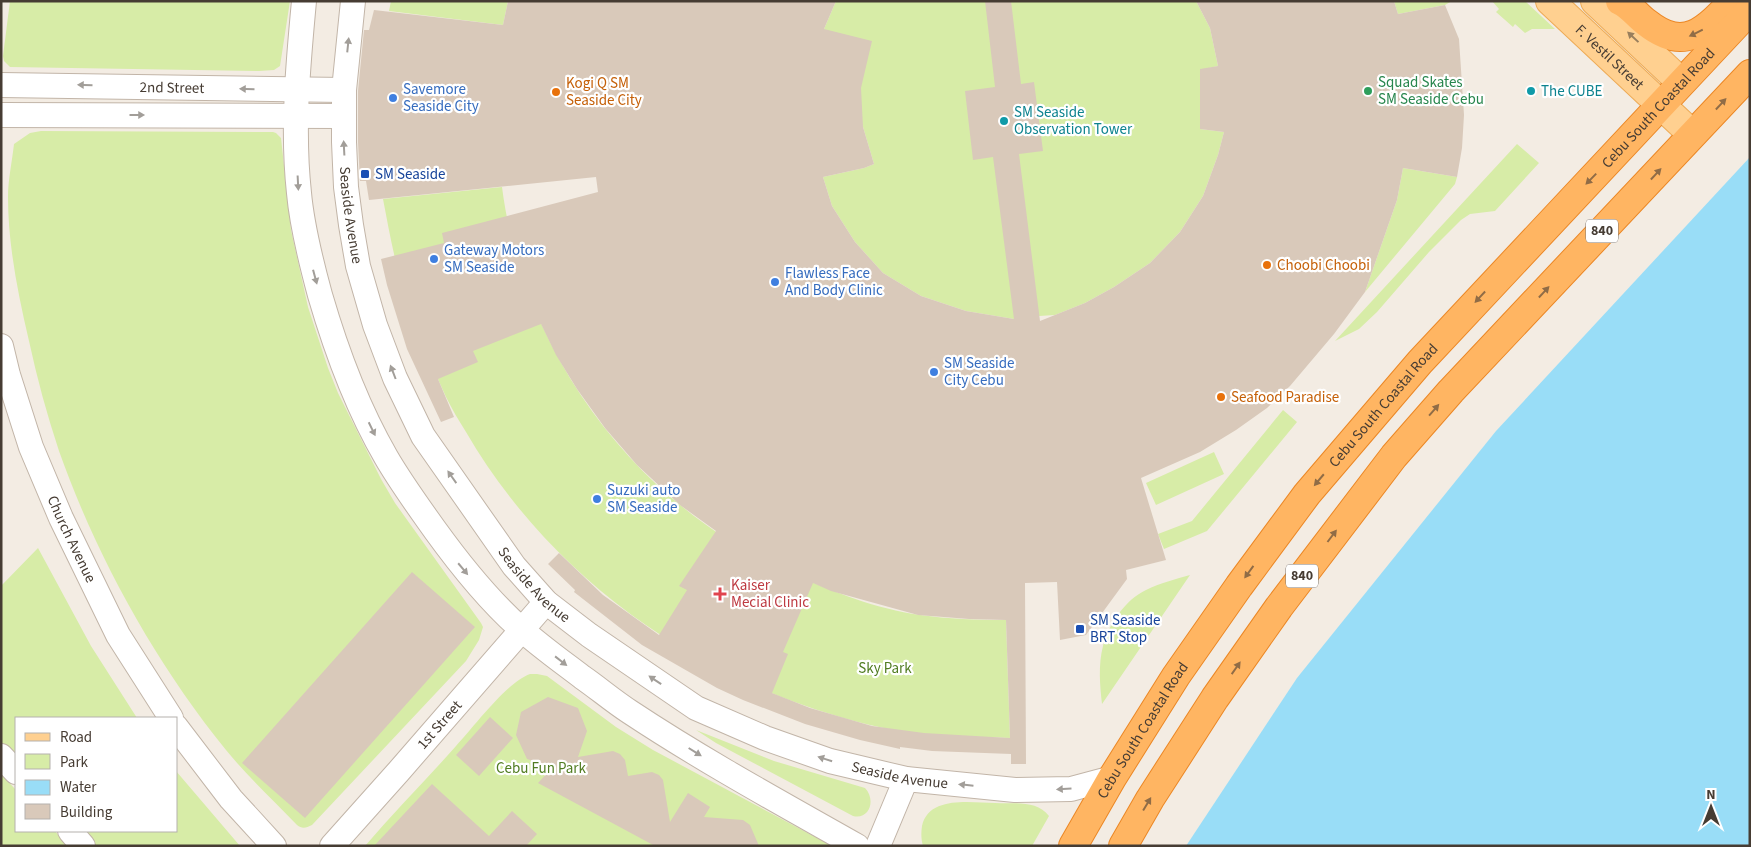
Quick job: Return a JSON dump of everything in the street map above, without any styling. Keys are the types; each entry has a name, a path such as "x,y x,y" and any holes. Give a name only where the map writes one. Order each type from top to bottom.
{"highway":[{"path":"1620,1 1652,27 1666,34 1679,37 1699,33 1733,1"},
{"name":"Cebu South Coastal Road","path":"1073,846 1112,778 1176,676 1307,494 1420,362 1750,10"},
{"name":"840","path":"1123,846 1150,799 1215,698 1279,607 1394,456 1451,391 1750,74"}],"main road":[{"name":"F. Vestil Street","path":"1550,1 1692,134"},
{"name":"F. Vestil Street","path":"1595,1 1681,82"}],"street":[{"path":"304,1 295,116 299,193 304,229 314,273 332,334 351,387 384,455 410,496 455,559 484,594 522,630 629,712 749,786 857,846"},
{"name":"Seaside Avenue","path":"353,1 344,90 346,187 358,266 375,326 395,378 423,436 514,566 546,602 588,635 696,708 765,738 830,761 906,779 1015,790 1071,789 1112,778"},
{"name":"2nd Street","path":"1,85 344,90"},
{"name":"2nd Street","path":"1,115 344,116"},
{"name":"Church Avenue","path":"1,346 8,375 32,447 61,518 118,635 170,717"},
{"name":"1st Street","path":"332,846 546,602"},
{"path":"178,730 231,799 274,846"},
{"path":"1,756 15,771"},
{"path":"878,846 906,779"},
{"path":"71,832 83,846"}],"green space":[{"path":"10,1 290,1 280,66 274,70 259,71 10,67 4,61 3,56"},
{"path":"391,1 508,1 503,25 389,11"},
{"path":"836,1 1196,1 1210,28 1218,66 1200,70 1200,129 1224,132 1203,196 1180,232 1150,263 1114,287 1085,303 1055,315 1014,319 966,311 921,296 883,273 855,242 832,206 823,177 874,164 863,127 824,29"},
{"path":"1394,1 1452,1 1445,5 1398,14"},
{"path":"1492,1 1525,1 1555,29 1532,29 1525,33 1515,24 1513,27 1496,12 1499,9"},
{"path":"41,131 273,132 281,138 291,230 308,307 338,393 395,503 483,627 479,640 466,661 312,825 308,827 302,828 297,825 243,770 175,681 130,608 91,530 74,491 59,451 35,369 18,287 8,215 9,178 14,144 30,133"},
{"path":"1517,144 1539,163 1495,211 1470,214 1461,220 1429,252 1377,312 1359,329 1335,341"},
{"path":"1403,168 1457,177 1455,184 1365,292 1397,200"},
{"name":"Sky Park","path":"502,187 512,240 528,291 549,340 576,387 607,431 643,471 683,508 727,539 760,558 824,587 888,609 904,612 952,618 1006,620 1010,738 958,736 887,729 808,707 749,683 692,654 638,620 588,580 543,536 502,486 463,428 446,397 400,278 383,199"},
{"path":"1283,410 1297,422 1207,531 1164,549 1158,534 1192,521"},
{"path":"1214,452 1224,474 1156,505 1146,483"},
{"path":"38,548 91,646 136,717 15,717 15,757 1,742 1,586"},
{"path":"1190,575 1102,704 1101,653 1105,638 1114,621 1125,606 1139,594 1162,583"},
{"name":"Cebu Fun Park","path":"530,674 547,676 616,727 653,750 832,846 365,846 491,706 511,686"},
{"path":"696,730 774,761 865,788 871,803 869,808 864,815 853,816 716,743"},
{"path":"178,773 240,846 96,846 84,832 178,832"},
{"path":"1,774 15,789 15,832 56,832 67,846 1,846"},
{"path":"964,802 1017,803 1038,807 1049,816 1032,846 923,846 922,826 926,816 933,809 942,805"}],"water":[{"path":"1750,157 1750,846 1186,846 1297,678 1496,431"}],"building":[{"name":"SM Seaside City Cebu","path":"508,1 836,1 824,29 872,41 861,88 863,127 874,164 823,177 832,206 855,242 883,273 921,296 966,311 1014,319 993,157 973,160 965,91 995,87 985,1 1011,1 1021,84 1034,82 1043,151 1019,154 1040,321 1085,303 1114,287 1150,263 1180,232 1203,196 1224,132 1200,129 1200,69 1218,66 1210,28 1196,1 1394,1 1398,14 1445,5 1459,39 1464,115 1462,148 1457,177 1403,168 1397,200 1365,292 1334,334 1290,386 1267,408 1236,430 1200,452 1141,478 1166,560 1126,570 1127,579 1086,635 1060,640 1057,582 1025,583 1026,764 1011,764 1011,754 932,751 900,747 900,749 860,740 805,724 743,700 717,688 642,645 574,592 575,590 548,564 559,553 603,595 659,635 687,590 679,586 716,531 680,505 637,465 605,428 577,389 556,355 541,324 473,351 478,362 438,379 454,417 441,422 407,349 381,259 444,243 442,233 598,192 596,177 369,200 366,181 360,181 358,142 358,91 364,30 369,30 374,10 503,25","holes":["813,583 831,591 918,615 1006,620 1010,738 924,733 872,726 810,708 772,693 788,654 783,652"]},
{"path":"412,572 475,627 305,818 242,763"},
{"path":"548,697 578,708 587,731 578,757 613,751 620,754 625,760 628,776 652,772 659,775 663,780 670,822 688,793 710,807 704,817 743,820 750,825 759,846 655,846 538,783 553,767 527,759 516,735 521,712"},
{"path":"490,717 513,738 479,776 456,755"},
{"path":"432,784 489,836 512,811 537,834 526,846 374,846"}],"place":[{"name":"Squad Skates SM Seaside Cebu","path":"1368,91"},
{"name":"The CUBE","path":"1531,91"},
{"name":"Kogi Q SM Seaside City","path":"556,92"},
{"name":"Savemore Seaside City","path":"393,98"},
{"name":"SM Seaside Observation Tower","path":"1004,121"},
{"name":"SM Seaside","path":"365,174"},
{"name":"Gateway Motors SM Seaside","path":"434,259"},
{"name":"Choobi Choobi","path":"1267,265"},
{"name":"Flawless Face And Body Clinic","path":"775,282"},
{"name":"SM Seaside City Cebu","path":"934,372"},
{"name":"Seafood Paradise","path":"1221,397"},
{"name":"Suzuki auto SM Seaside","path":"597,499"},
{"name":"Kaiser Mecial Clinic","path":"720,594"},
{"name":"SM Seaside BRT Stop","path":"1080,629"}]}
